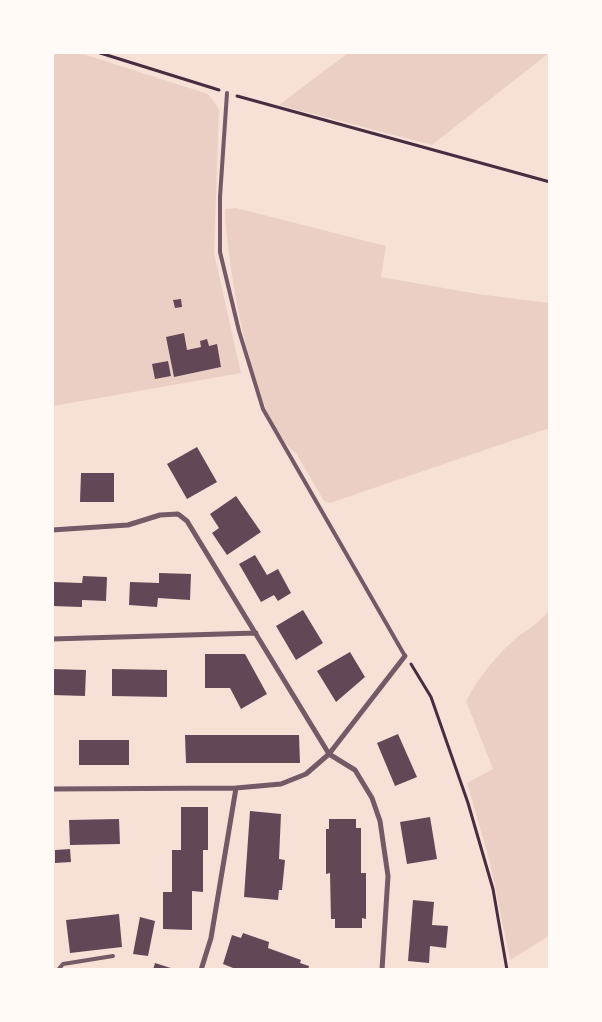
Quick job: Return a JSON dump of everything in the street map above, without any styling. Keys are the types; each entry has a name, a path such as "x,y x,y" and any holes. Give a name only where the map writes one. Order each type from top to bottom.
{"street":[{"path":"52,530 128,525 160,515 178,514 187,522 329,754 355,770 372,798 380,822 388,876 382,970"},
{"path":"52,639 256,633"},
{"path":"52,789 236,788 281,784 306,774 329,754 406,656"},
{"path":"200,970 211,938 236,788"}],"lane":[{"path":"227,93 220,197 220,252 239,331 263,409 406,656"},
{"path":"58,970 63,964 113,956"}],"path":[{"path":"97,52 227,93 550,182"},
{"path":"406,656 431,697 468,803 493,889 507,970"}],"shaded area":[{"path":"53,53 80,53 208,94 219,109 214,253 241,373 53,406"},
{"path":"348,53 549,53 432,145 279,105"},
{"path":"236,208 386,246 381,277 478,294 549,303 549,428 330,503 324,501 296,453 281,436 267,410 255,378 237,303 227,236 225,212 226,209"},
{"path":"549,610 549,936 510,960 490,862 467,783 493,769 466,701 477,682 496,657 539,621"}],"building":[{"path":"181,299 182,307 175,308 173,300"},
{"path":"184,333 187,350 201,347 200,341 207,339 209,346 217,344 221,367 174,377 166,337"},
{"path":"168,361 171,376 155,379 152,364"},
{"path":"197,447 217,482 187,499 167,464"},
{"path":"81,473 114,473 114,502 80,502"},
{"path":"236,496 261,532 227,555 212,533 219,528 210,514"},
{"path":"255,555 267,575 278,569 291,593 278,601 274,595 261,602 239,564"},
{"path":"159,573 191,574 190,600 158,598 157,607 129,605 130,582 159,583"},
{"path":"83,576 107,577 106,601 82,600 82,607 52,606 53,582 82,583"},
{"path":"303,610 323,643 296,660 276,626"},
{"path":"350,652 365,677 336,702 317,671"},
{"path":"205,654 245,654 267,694 241,709 230,688 205,688"},
{"path":"52,669 86,670 85,696 52,695"},
{"path":"112,669 167,670 167,697 112,696"},
{"path":"398,734 417,777 395,786 377,743"},
{"path":"185,735 299,735 300,763 186,763"},
{"path":"79,740 129,740 129,765 79,765"},
{"path":"181,807 208,807 208,850 203,850 203,892 192,891 192,930 163,929 163,892 172,892 172,850 181,850"},
{"path":"250,811 281,814 279,859 285,860 282,890 279,890 278,900 244,897"},
{"path":"430,817 437,859 407,864 400,822"},
{"path":"119,819 120,844 70,845 69,820"},
{"path":"329,819 356,819 356,828 361,828 361,873 366,873 366,919 362,918 362,928 335,928 335,919 331,919 330,873 326,874 326,829 329,829"},
{"path":"70,849 71,862 55,863 55,850"},
{"path":"413,900 434,902 432,925 448,926 446,948 430,946 429,963 408,961"},
{"path":"119,914 122,947 70,953 66,920"},
{"path":"140,917 155,921 148,956 133,954"},
{"path":"243,933 269,942 268,948 301,960 300,963 309,966 308,970 238,970 223,964 232,935 241,938"},
{"path":"155,963 174,969 174,970 153,970"}]}
